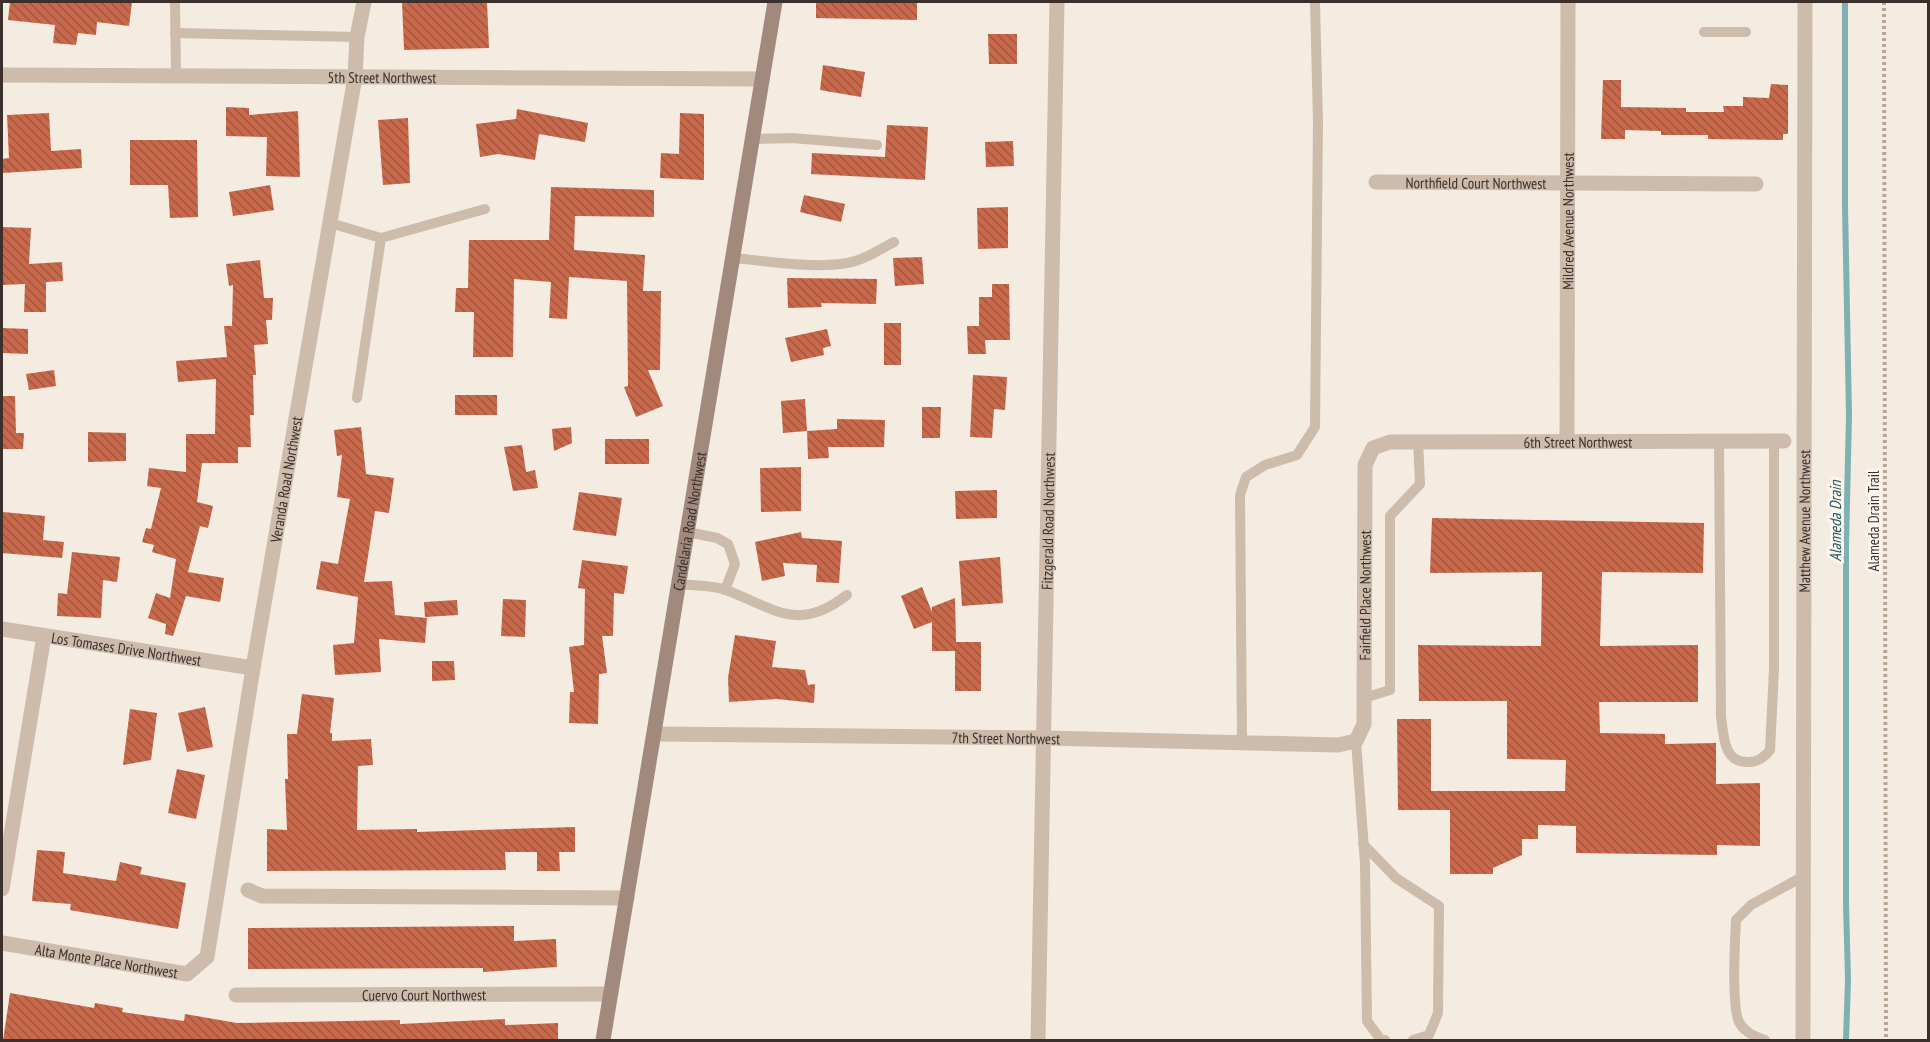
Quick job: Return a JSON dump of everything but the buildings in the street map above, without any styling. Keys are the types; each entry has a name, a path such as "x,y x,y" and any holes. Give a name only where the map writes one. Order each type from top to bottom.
{"main road":[{"name":"Candelaria Road Northwest","path":"603,1041 775,2"}],"street":[{"name":"Veranda Road Northwest","path":"207,957 253,668 355,77 357,37 364,2"},
{"name":"Fitzgerald Road Northwest","path":"1038,1041 1057,2"},
{"name":"Mildred Avenue Northwest","path":"1567,440 1568,2"},
{"name":"Matthew Avenue Northwest","path":"1803,1041 1805,2"},
{"name":"5th Street Northwest","path":"2,75 762,79"},
{"name":"Northfield Court Northwest","path":"1376,182 1756,184"},
{"name":"6th Street Northwest","path":"1373,448 1390,442 1419,441 1779,440"},
{"name":"Fairfield Place Northwest","path":"1356,741 1364,724 1365,465 1373,448"},
{"name":"Los Tomases Drive Northwest","path":"2,629 253,668"},
{"path":"2,889 44,636"},
{"name":"7th Street Northwest","path":"655,734 1242,741 1338,745 1356,741"},
{"path":"248,890 262,896 627,898"},
{"name":"Alta Monte Place Northwest","path":"2,943 187,974 207,957"},
{"name":"Cuervo Court Northwest","path":"236,995 610,994"}],"lane":[{"path":"175,2 176,75"},
{"path":"1242,741 1240,495 1246,477 1265,465 1297,455 1315,427 1318,122 1315,2"},
{"path":"1704,32 1746,32"},
{"path":"175,33 357,37"},
{"path":"753,139 792,138 877,145"},
{"path":"330,222 381,238 485,209"},
{"path":"357,398 381,238"},
{"path":"733,258 820,264 848,262 870,255 894,242"},
{"path":"1719,440 1721,717 1728,753 1733,760 1744,762 1754,762 1770,750 1779,440"},
{"path":"1364,698 1390,690 1390,516 1420,484 1419,441"},
{"path":"688,532 717,538 728,544 735,564 725,590"},
{"path":"679,584 725,590 750,602 789,614 813,615 831,607 847,595"},
{"path":"1356,741 1364,844 1367,1021 1381,1040 1385,1041"},
{"path":"1364,844 1396,878 1439,906 1438,1013 1429,1035 1413,1041"},
{"path":"1765,1041 1751,1035 1739,1022 1736,1005 1736,920 1751,905 1804,876"}],"path":[{"name":"Alameda Drain Trail","path":"1884,2 1886,1041"}],"waterway":[{"name":"Alameda Drain","path":"1845,2 1845,206 1849,415 1846,545 1848,980 1846,1040"}]}
